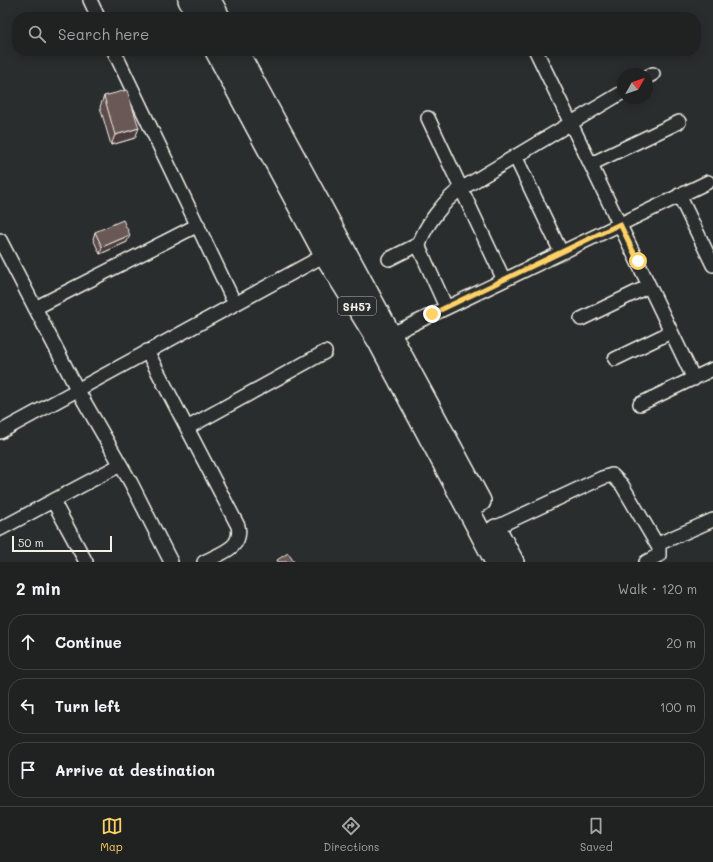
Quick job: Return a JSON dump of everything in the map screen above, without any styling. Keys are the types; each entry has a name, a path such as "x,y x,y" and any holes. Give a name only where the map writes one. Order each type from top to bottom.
{"main road":[{"path":"189,0 195,12"},
{"path":"210,0 216,12"},
{"name":"SH57","path":"219,56 325,255 379,342 488,531 513,562"},
{"name":"SH57","path":"240,56 305,180 392,334 488,531 496,562"}],"street":[{"path":"90,0 96,12"},
{"path":"116,56 235,304"},
{"path":"538,56 694,379"},
{"path":"446,307 420,252 419,244 421,238 448,198 461,188 617,96"},
{"path":"428,118 504,280"},
{"path":"591,164 679,122"},
{"path":"515,156 561,252"},
{"path":"392,334 708,182"},
{"path":"679,196 713,265"},
{"path":"35,308 198,225"},
{"path":"0,241 77,389 120,465 170,562"},
{"path":"388,259 419,244"},
{"path":"0,432 325,255"},
{"path":"581,319 649,286"},
{"path":"615,359 671,332"},
{"path":"147,351 235,519 240,534 239,541 231,548 204,562"},
{"path":"187,428 325,352"},
{"path":"640,404 713,370"},
{"path":"0,529 120,465"},
{"path":"488,531 612,475 622,485 658,544 660,554 646,562"},
{"path":"53,501 86,562"},
{"path":"658,544 713,520"}],"building":[{"path":"127,90 139,128 115,135 104,96"},
{"path":"123,220 130,235 102,247 95,232"},
{"path":"288,553 294,562 278,562 277,560"}],"route":[{"path":"432,314 620,224 638,261"}]}
